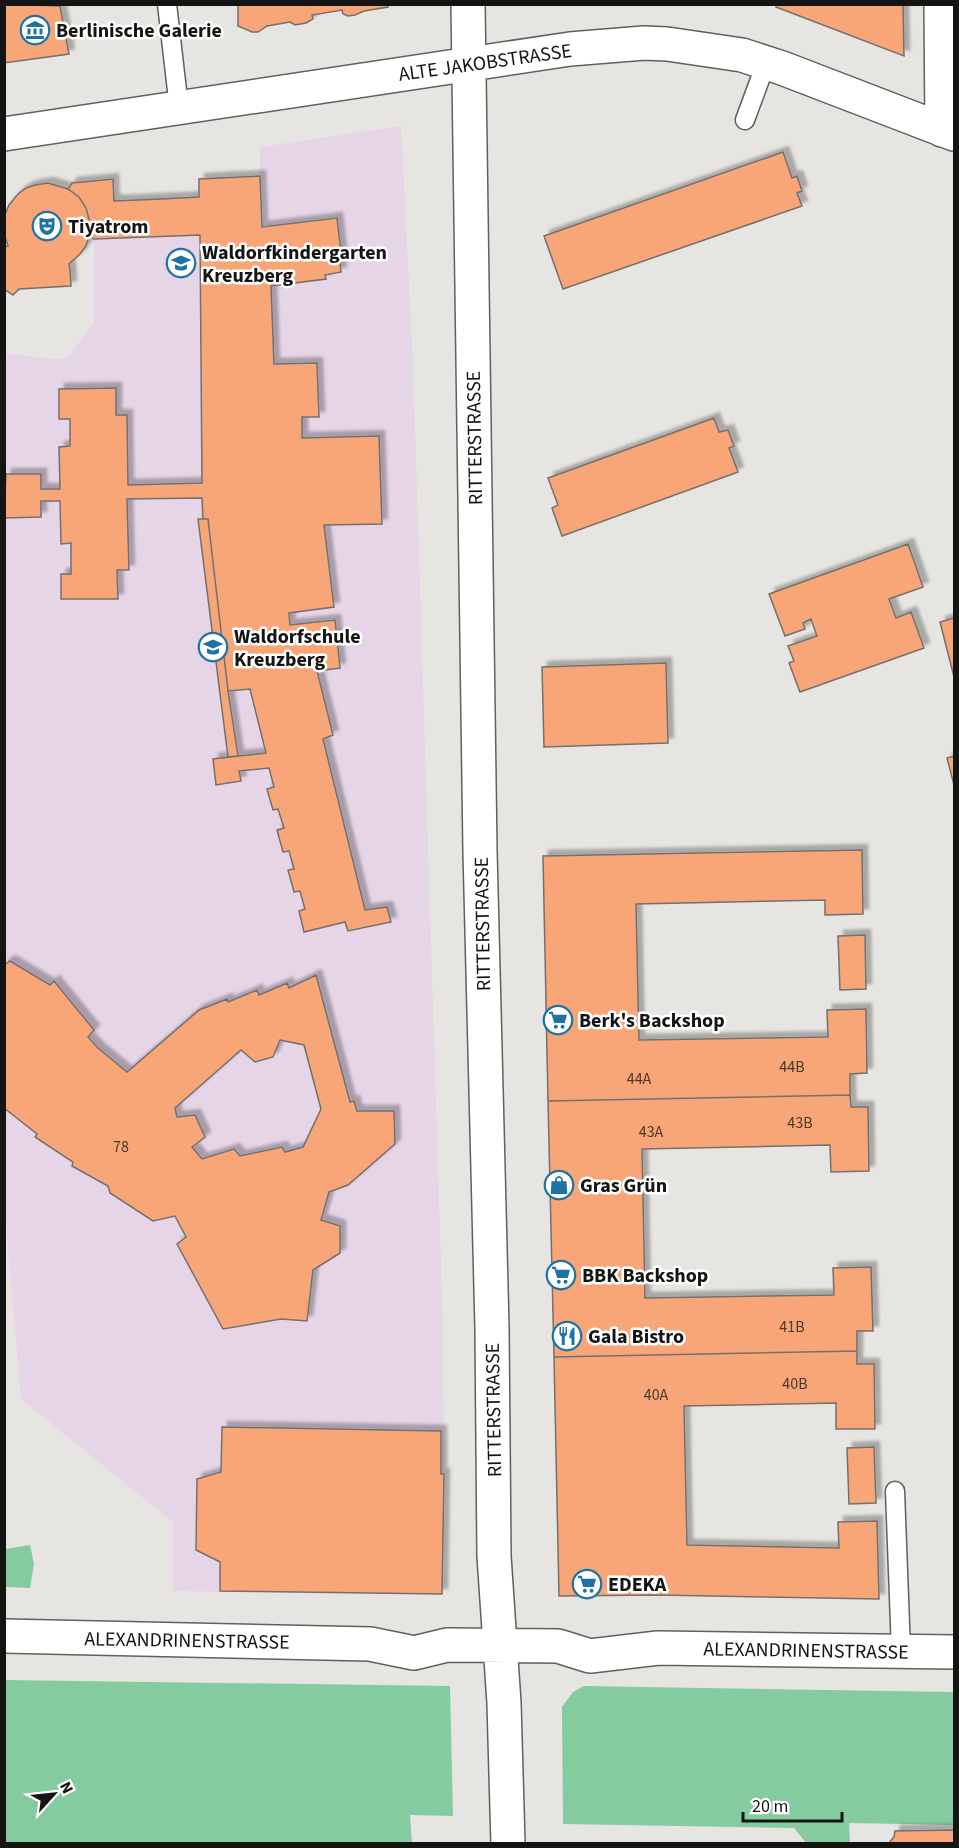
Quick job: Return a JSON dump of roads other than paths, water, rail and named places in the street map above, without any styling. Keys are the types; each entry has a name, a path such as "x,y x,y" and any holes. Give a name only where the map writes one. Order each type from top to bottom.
{"street":[{"name":"RITTERSTRASSE","path":"468,4 481,895 492,1328 494,1556 505,1712 508,1844"},
{"path":"941,4 948,132"},
{"name":"ALTE JAKOBSTRASSE","path":"4,134 570,49 644,43 717,50 742,55 948,132"},
{"name":"ALEXANDRINENSTRASSE","path":"4,1636 370,1644 414,1653 447,1645 558,1646 584,1638 600,1637 658,1648 954,1652"}],"lane":[{"path":"167,4 179,108"},
{"path":"745,120 766,63"},
{"path":"895,1491 902,1651"}],"place":[{"name":"Berlinische Galerie","path":"35,30"},
{"name":"Tiyatrom","path":"47,226"},
{"name":"Waldorfkindergarten Kreuzberg","path":"181,263"},
{"name":"Waldorfschule Kreuzberg","path":"213,647"},
{"name":"Berk's Backshop","path":"558,1020"},
{"name":"Gras Grün","path":"559,1185"},
{"name":"BBK Backshop","path":"561,1275"},
{"name":"Gala Bistro","path":"567,1336"},
{"name":"EDEKA","path":"587,1584"}]}
